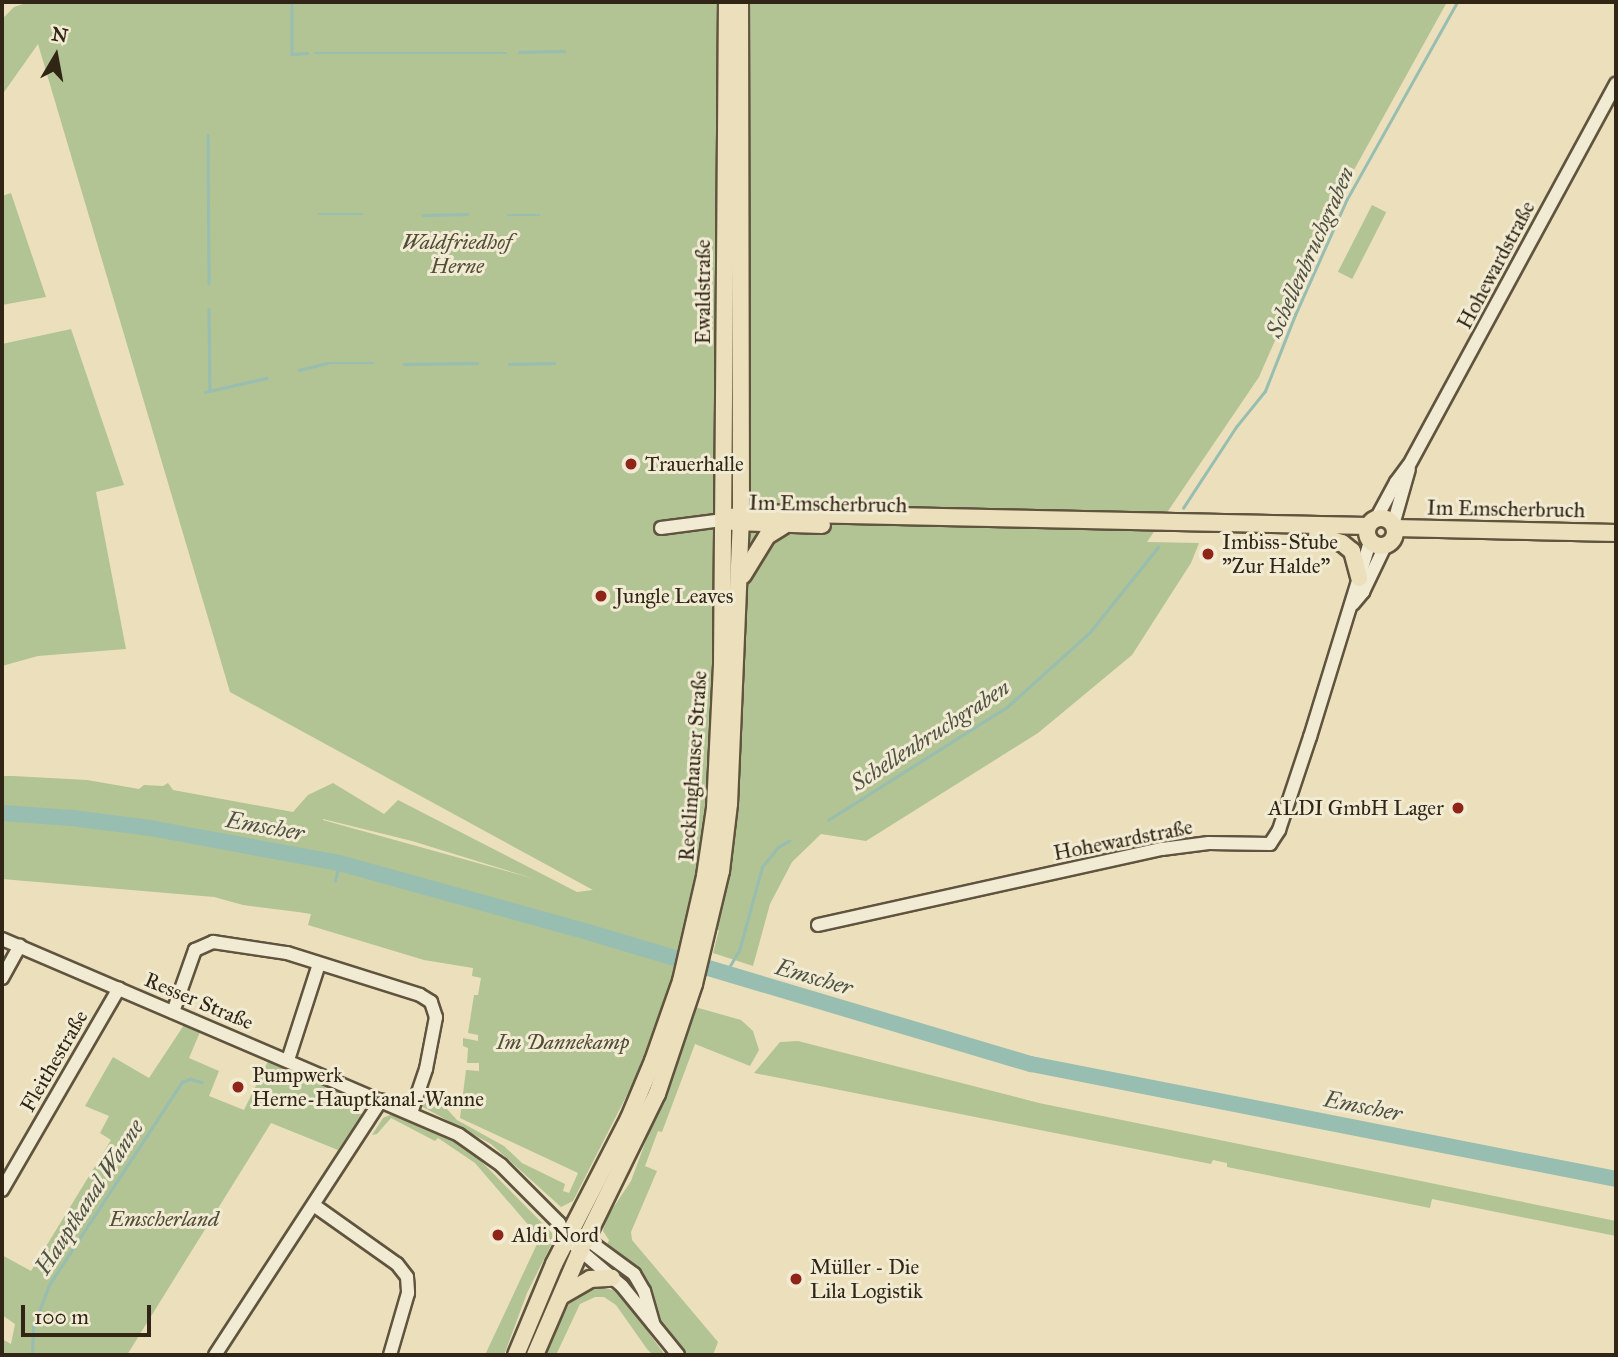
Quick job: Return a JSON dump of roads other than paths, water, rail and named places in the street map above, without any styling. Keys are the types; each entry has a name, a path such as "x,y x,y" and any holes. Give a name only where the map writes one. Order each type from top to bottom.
{"main road":[{"name":"Ewaldstraße","path":"723,520 727,2"},
{"name":"Ewaldstraße","path":"740,2 741,518"},
{"name":"Im Emscherbruch","path":"723,520 741,518 1381,532 1616,533"},
{"name":"Im Emscherbruch","path":"741,518 786,525 1317,535 1381,532 1616,543"},
{"name":"Recklinghauser Straße","path":"535,1355 583,1245 649,1113 720,871 729,804 741,518"},
{"name":"Recklinghauser Straße","path":"697,948 715,808 722,665 723,520"},
{"path":"740,581 767,536 786,525"},
{"path":"1317,535 1342,543 1352,551 1359,578"},
{"name":"Recklinghauser Straße","path":"516,1355 566,1230 634,1106 687,983"},
{"path":"559,1297 590,1279 612,1278"}],"street":[{"name":"Hohewardstraße","path":"1352,604 1363,592 1396,482 1409,465 1616,83"},
{"path":"661,528 723,520"},
{"name":"Hohewardstraße","path":"818,925 1162,849 1209,842 1270,844 1283,819 1359,578 1381,532"},
{"name":"Resser Straße","path":"2,939 459,1135 488,1154 583,1245"},
{"path":"173,1012 192,956 205,944 229,943 277,951 420,995 431,1002 436,1017 432,1044 411,1113"},
{"path":"2,978 20,946"},
{"path":"288,1060 319,964"},
{"name":"Fleithestraße","path":"2,1190 119,988"},
{"path":"215,1355 381,1100"},
{"path":"314,1206 397,1264 407,1276 408,1293 390,1355"},
{"path":"583,1245 629,1293 680,1354"},
{"path":"583,1245 634,1274 644,1291 654,1326"}],"waterway":[{"path":"292,2 292,54 307,53"},
{"name":"Schellenbruchgraben","path":"1183,508 1236,427 1265,391 1295,315 1347,199 1457,2"},
{"path":"519,52 564,51"},
{"path":"315,53 506,53"},
{"path":"208,135 209,283"},
{"path":"319,214 362,214"},
{"path":"423,215 467,214"},
{"path":"508,215 539,215"},
{"path":"209,309 210,391"},
{"path":"299,370 327,363 373,363"},
{"path":"404,364 477,363"},
{"path":"509,364 554,363"},
{"path":"205,392 266,378"},
{"name":"Schellenbruchgraben","path":"828,820 1007,707 1090,632 1158,547"},
{"name":"Emscher","path":"2,813 150,828 339,863 591,933 1031,1064 1616,1179"},
{"name":"Schellenbruchgraben","path":"725,974 739,951 762,867 778,847 789,841"},
{"name":"Hauptkanal Wanne","path":"335,881 339,863"},
{"name":"Hauptkanal Wanne","path":"32,1355 33,1328 49,1285 182,1082 190,1079 202,1082"}],"place":[{"name":"Trauerhalle","path":"631,464"},
{"name":"Imbiss-Stube \"Zur Halde\"","path":"1208,554"},
{"name":"Jungle Leaves","path":"601,596"},
{"name":"ALDI GmbH Lager","path":"1458,808"},
{"name":"Pumpwerk Herne-Hauptkanal-Wanne","path":"238,1087"},
{"name":"Aldi Nord","path":"498,1235"},
{"name":"Müller - Die Lila Logistik","path":"796,1279"}],"park label":[{"name":"Waldfriedhof Herne","path":"457,254"},
{"name":"Im Dannekamp","path":"563,1042"},
{"name":"Emscherland","path":"164,1219"}]}
